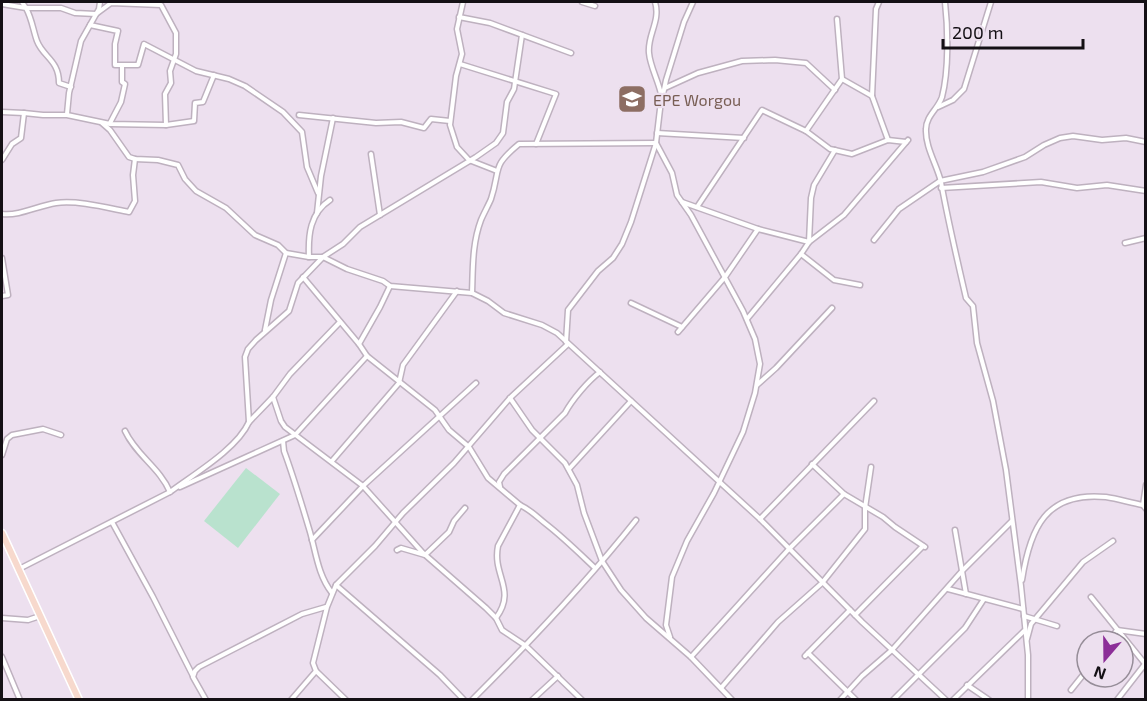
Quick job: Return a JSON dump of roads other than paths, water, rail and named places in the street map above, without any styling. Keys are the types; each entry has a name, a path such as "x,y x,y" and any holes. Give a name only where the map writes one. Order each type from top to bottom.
{"main road":[{"path":"2,533 79,699"}],"street":[{"path":"22,2 32,19 37,42 55,66 59,75 59,83 71,87"},
{"path":"67,114 81,41 100,2"},
{"path":"463,2 458,33 462,54 456,76 450,121 457,147 469,160 497,171"},
{"path":"582,2 595,6"},
{"path":"655,2 657,8 655,26 649,52 662,97"},
{"path":"346,699 316,670 313,659 327,607 336,585 470,447 510,398 567,344 568,310 598,271 613,258 638,202 656,143 664,88 684,22 693,2"},
{"path":"874,2 876,9 872,96 888,140"},
{"path":"876,9 879,2"},
{"path":"945,2 947,30 942,96 930,117 926,131 940,181 966,298 973,306 977,343 993,401 1006,470 1022,586 1028,699"},
{"path":"937,107 953,100 964,89 991,2"},
{"path":"2,4 26,8 61,8 75,13 96,14 111,3 161,5 176,33 176,54 170,71 171,83 165,94 166,125"},
{"path":"459,17 490,23 572,53"},
{"path":"806,131 842,79 837,20"},
{"path":"90,25 118,31 115,44 116,65 138,65 144,44 196,71 230,79 245,86 278,108 302,132 306,167 318,193"},
{"path":"249,422 245,357 248,349 289,311 298,283 323,257 343,244 360,227 496,143 503,133 507,102 514,89 522,35"},
{"path":"664,88 698,73 742,61 775,60 806,63 835,90"},
{"path":"460,64 556,94 537,144"},
{"path":"110,124 122,102 125,84 122,82 123,66"},
{"path":"2,112 67,114 110,124 166,125 194,121 195,103 203,102 214,75"},
{"path":"842,79 872,96"},
{"path":"697,207 762,110 806,131 830,149 852,154 888,140 907,141 844,215 809,242 801,255 747,320"},
{"path":"2,160 12,144 21,138 24,113"},
{"path":"299,115 376,123 401,122 424,128 431,119 450,121"},
{"path":"309,257 310,233 317,213 318,193 333,118"},
{"path":"102,123 110,130 129,157 178,165 185,179 196,191 226,208 255,235 278,245 286,253 323,257 383,281 390,286 472,293 504,313 550,329 760,519 788,550 855,615 946,699"},
{"path":"657,133 744,138"},
{"path":"874,240 899,209 940,181 983,172 1025,157 1060,138 1073,136 1108,140 1126,138 1146,142"},
{"path":"472,293 473,252 481,221 491,198 498,165 505,155 519,144 656,143"},
{"path":"656,143 672,173 677,195 725,277 747,320 759,353 760,364 743,432 687,541 672,576 666,625 670,638"},
{"path":"809,242 811,198 814,185 835,150"},
{"path":"371,154 381,215"},
{"path":"2,214 13,215 57,203 101,205 115,211 129,212 135,201 133,175 135,159"},
{"path":"941,188 1041,182 1077,188 1107,185 1146,191"},
{"path":"317,213 330,200"},
{"path":"681,202 758,229 809,242"},
{"path":"678,332 725,277 758,229"},
{"path":"1125,243 1146,238"},
{"path":"265,331 271,300 286,253"},
{"path":"801,255 834,280 861,285"},
{"path":"2,258 8,295 2,296"},
{"path":"303,278 367,356 420,397 440,415 449,430 470,447 488,478 520,505 531,510 545,524 558,532 595,568"},
{"path":"359,344 381,307 390,286"},
{"path":"332,461 399,383 403,365 457,291"},
{"path":"631,303 682,327"},
{"path":"756,385 776,368 832,308"},
{"path":"170,492 235,442 290,374 340,322"},
{"path":"18,569 170,492 295,435 367,356"},
{"path":"500,487 499,483 504,474 565,413 572,401 600,372"},
{"path":"312,540 363,486 476,383"},
{"path":"273,397 281,421 295,435 363,486 425,555 496,618 502,630 526,646 582,699"},
{"path":"510,398 540,438 560,455 569,469 577,485 584,513 603,561 612,577 634,605 691,657 732,699"},
{"path":"569,469 631,400"},
{"path":"760,519 874,401"},
{"path":"2,455 7,439 12,435 43,429 61,435"},
{"path":"125,431 130,443 162,477 170,492"},
{"path":"283,441 284,451 325,584 333,593"},
{"path":"812,464 844,494 883,517 924,546 855,615"},
{"path":"721,688 778,622 822,583 865,529 865,508 871,467"},
{"path":"1022,586 1024,567 1036,529 1042,519 1057,505 1078,498 1100,497 1144,507 1146,485"},
{"path":"691,657 788,550 844,494"},
{"path":"496,618 506,600 497,566 498,546 520,505"},
{"path":"425,555 449,532 454,521 465,508"},
{"path":"472,699 526,646 603,561 636,520"},
{"path":"840,699 862,675 892,650 962,571 1013,521"},
{"path":"112,522 206,699"},
{"path":"955,530 966,594"},
{"path":"1026,642 1031,624 1083,562 1113,541"},
{"path":"397,550 401,548 425,555"},
{"path":"336,585 440,675 464,699"},
{"path":"948,589 1023,609"},
{"path":"1091,597 1116,629"},
{"path":"892,699 965,628 984,599"},
{"path":"193,677 199,667 302,614 327,607"},
{"path":"850,610 806,655 856,699"},
{"path":"2,618 28,620 40,616"},
{"path":"1024,616 1057,626"},
{"path":"953,699 1024,631"},
{"path":"1116,699 1145,664 1135,652"},
{"path":"2,657 20,699"},
{"path":"291,699 316,670"},
{"path":"532,699 558,676"},
{"path":"967,685 989,699"},
{"path":"1071,690 1075,685"}],"place":[{"name":"EPE Worgou","path":"632,99"}]}
